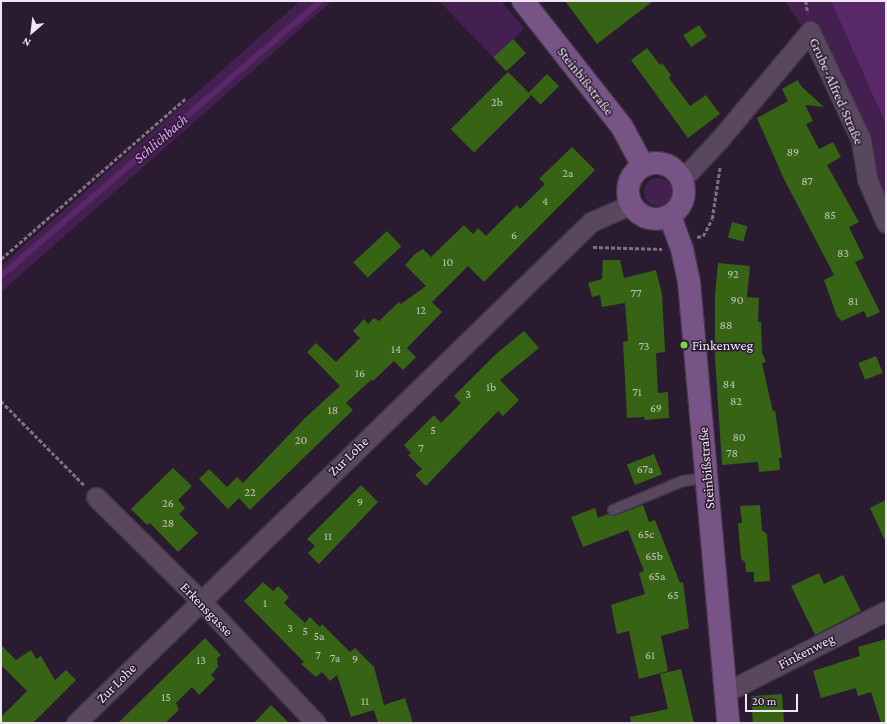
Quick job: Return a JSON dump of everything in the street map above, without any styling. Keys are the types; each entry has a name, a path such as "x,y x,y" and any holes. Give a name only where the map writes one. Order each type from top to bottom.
{"street":[{"name":"Steinbißstraße","path":"523,1 622,127 643,166"},
{"name":"Grube-Alfred-Straße","path":"679,174 690,171 709,151 810,31 861,140 867,179 886,223"},
{"path":"662,163 679,174 684,185 684,197 679,208 670,216 648,218 639,213 632,204 628,194 629,183 643,166 662,163"},
{"name":"Zur Lohe","path":"76,723 200,600 591,222 632,204"},
{"name":"Steinbißstraße","path":"670,216 680,244 689,282 728,723"},
{"name":"Erkensgasse","path":"96,497 200,600 316,723"},
{"name":"Finkenweg","path":"726,692 886,611"}],"lane":[{"path":"612,510 683,481 707,478"}],"path":[{"path":"1,258 186,98"},
{"path":"566,246 680,244 703,236 712,219 720,164 709,151"},
{"path":"1,401 96,497"}],"shaded area":[{"path":"300,1 332,1 1,292 1,266"},
{"path":"435,1 501,1 524,28 494,58 441,3"},
{"path":"785,1 831,1 886,126 886,202 851,102"},
{"path":"831,1 886,1 886,125"},
{"path":"658,178 668,182 672,192 668,202 658,206 648,202 644,192 648,182"}],"building":[{"path":"565,1 653,1 597,44"},
{"path":"699,25 707,37 691,47 683,36"},
{"path":"513,39 526,53 506,71 493,57"},
{"path":"647,48 660,65 662,63 671,75 669,78 690,106 706,95 720,114 688,138 631,60"},
{"path":"508,72 531,95 474,153 451,129"},
{"path":"547,74 559,86 541,104 529,92"},
{"path":"798,80 801,86 824,107 805,105 813,121 806,124 819,149 833,142 841,157 827,165 859,222 849,227 864,258 855,262 880,312 867,318 864,311 842,321 837,316 824,280 834,275 783,177 757,118 788,101 782,89"},
{"path":"572,147 595,170 484,282 468,266 432,302 442,312 407,348 416,357 403,370 394,361 373,381 371,380 346,403 353,410 250,510 239,498 228,509 199,479 209,469 227,487 237,477 243,483 305,418 340,386 307,352 316,343 336,362 360,338 353,331 364,319 368,324 374,318 379,321 399,302 401,304 426,286 405,265 415,254 423,249 431,257 464,225 473,234 478,228 486,236 517,205 520,209 545,184 539,179"},
{"path":"732,222 747,226 743,242 728,237"},
{"path":"387,231 401,246 368,278 353,262"},
{"path":"603,260 620,260 624,278 656,270 662,294 665,352 656,353 658,393 668,392 669,418 645,420 644,417 627,418 623,342 628,341 625,303 602,307 600,295 592,297 588,283 602,279"},
{"path":"718,263 750,266 747,297 759,298 758,322 761,322 762,352 766,362 762,363 773,412 775,410 782,458 779,458 780,470 759,472 758,462 722,465 715,358 715,295"},
{"path":"524,331 539,348 500,380 519,400 503,416 498,411 426,486 415,475 422,469 408,455 411,453 404,445 434,415 441,423 461,403 454,396 495,355"},
{"path":"876,356 883,373 865,380 858,363"},
{"path":"654,454 662,475 635,485 627,464"},
{"path":"173,468 192,486 178,500 185,508 179,514 198,533 178,552 150,523 147,525 131,509"},
{"path":"361,485 378,502 319,564 308,553 315,546 307,539"},
{"path":"886,500 886,543 870,508"},
{"path":"643,505 649,522 655,520 680,583 683,582 689,628 661,636 668,671 639,679 629,631 617,634 611,605 645,594 639,573 644,571 628,530 583,547 571,517 595,508 598,518 608,514 615,516"},
{"path":"760,505 762,530 767,534 770,581 754,582 754,572 746,572 745,562 741,559 738,523 742,523 740,506"},
{"path":"819,573 824,584 843,575 861,611 815,635 791,586"},
{"path":"263,582 273,591 278,586 289,597 284,603 305,623 310,617 320,627 322,624 350,652 355,648 374,667 384,705 405,698 413,723 378,723 374,710 351,717 337,675 330,681 322,672 316,677 301,664 304,662 244,601"},
{"path":"205,638 221,655 217,658 218,667 211,675 215,679 199,695 192,687 176,703 179,710 165,723 118,723"},
{"path":"886,639 886,723 881,723 871,692 858,696 856,688 821,698 813,671 860,656 858,647"},
{"path":"1,645 16,660 31,650 36,659 41,656 55,680 66,670 76,680 33,723 1,723 1,717 27,691 1,665"},
{"path":"681,669 694,723 631,723 630,717 668,709 660,674"},
{"path":"782,694 784,723 753,723 751,696"},
{"path":"271,705 289,723 254,723"}],"waterway":[{"name":"Schlichbach","path":"1,276 321,1"}],"place":[{"name":"Finkenweg","path":"684,345"}]}
